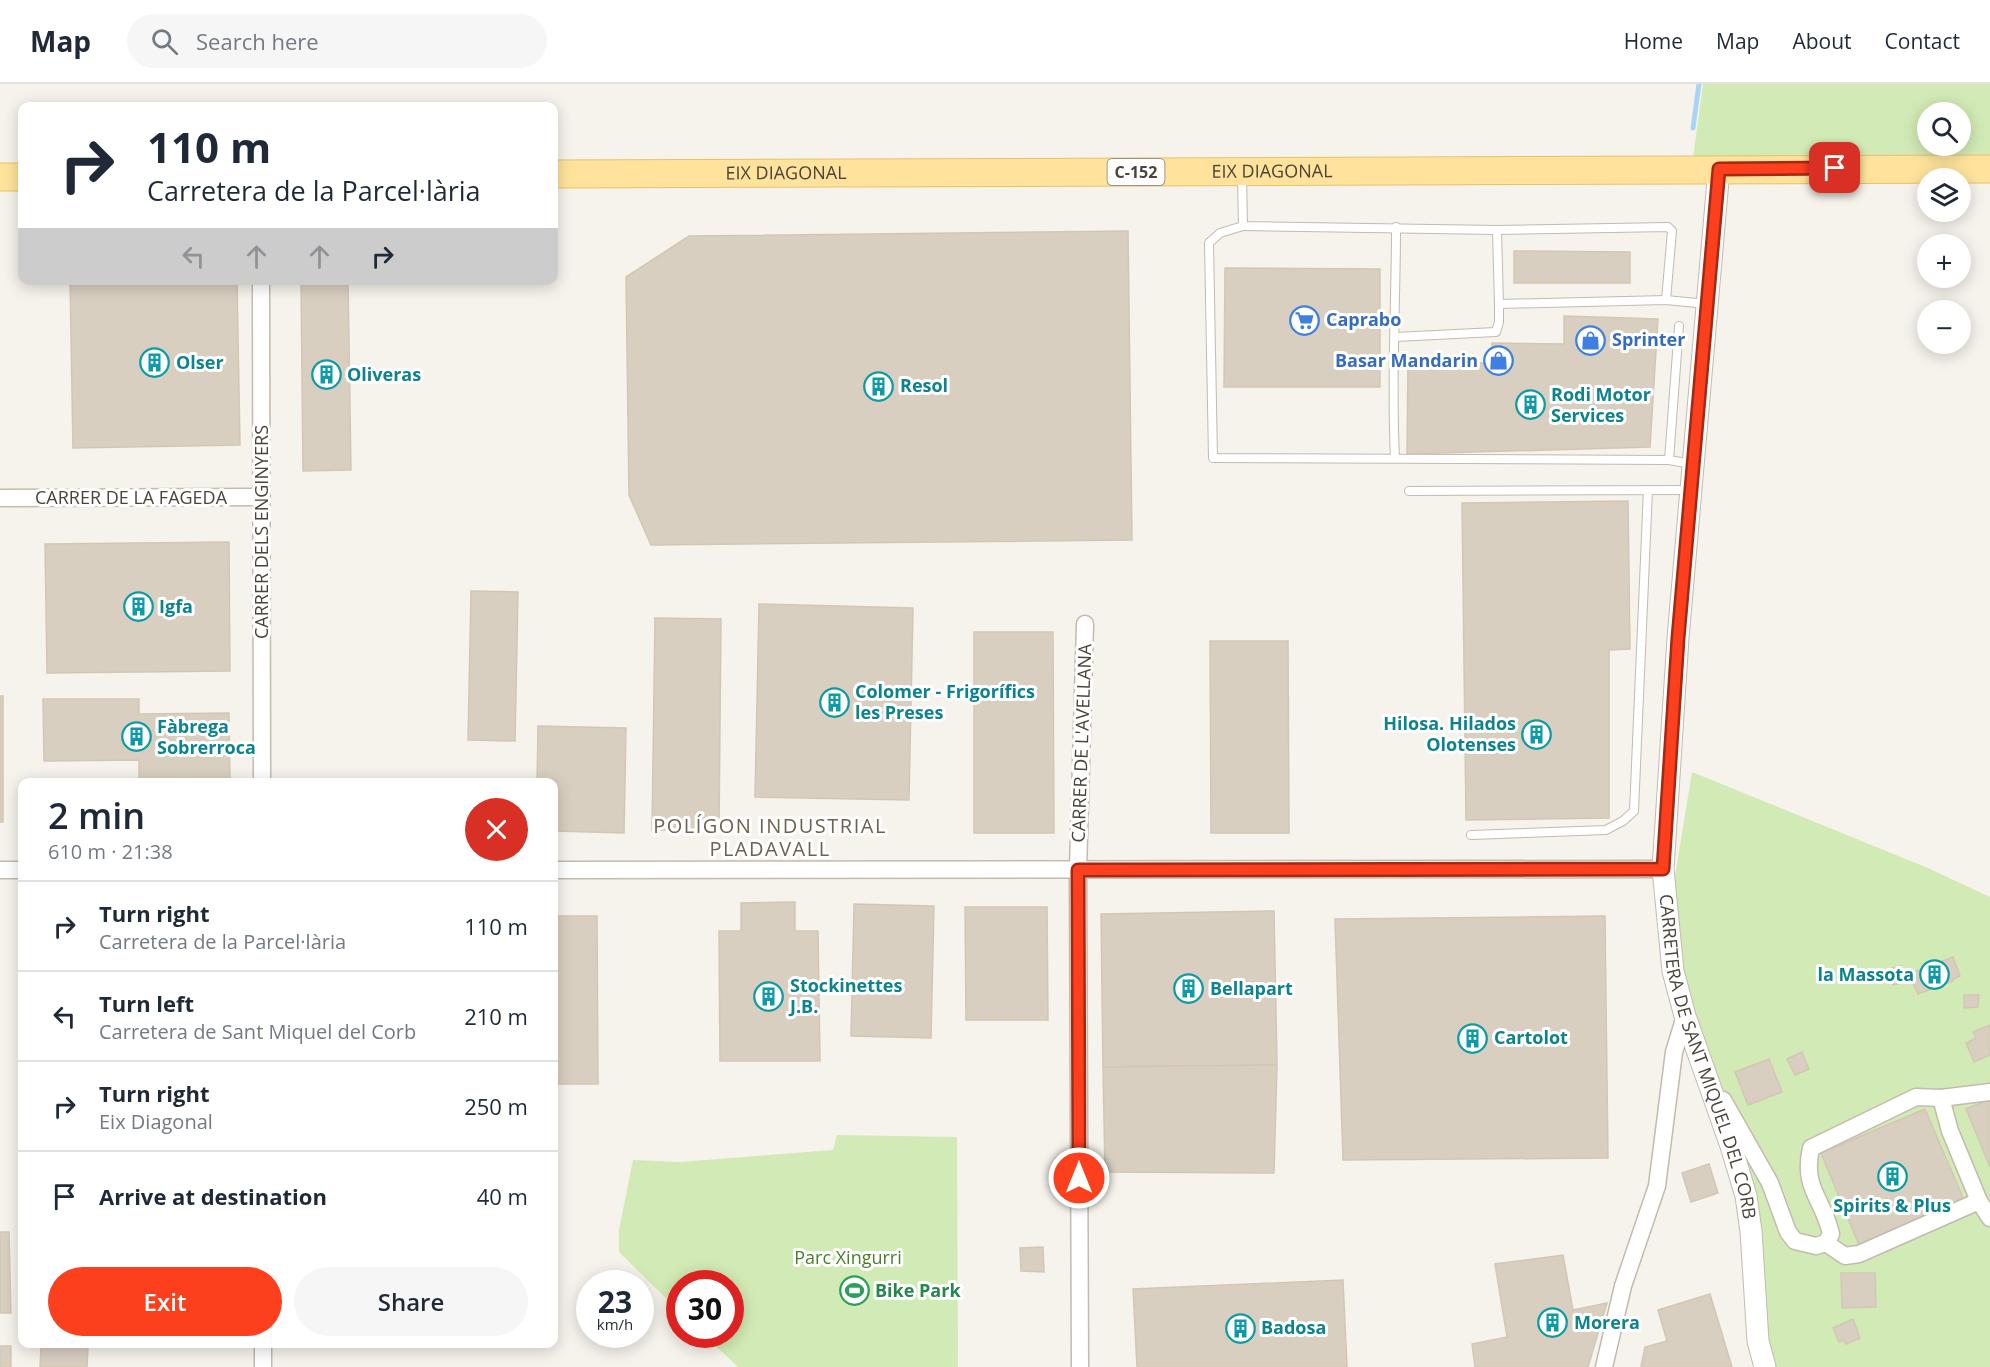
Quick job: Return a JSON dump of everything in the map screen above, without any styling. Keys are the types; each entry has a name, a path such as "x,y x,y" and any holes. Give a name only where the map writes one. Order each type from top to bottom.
{"main road":[{"name":"EIX DIAGONAL","path":"558,174 1990,169"},
{"path":"0,177 18,177"}],"street":[{"name":"CARRETERA DE SANT MIQUEL DEL CORB","path":"1719,169 1678,638 1663,869 1673,972 1685,1016 1731,1146 1746,1196 1751,1230 1758,1341 1765,1367"},
{"name":"CARRER DELS ENGINYERS","path":"261,285 262,778"},
{"name":"CARRER DE LA FAGEDA","path":"0,498 261,497"},
{"name":"CARRER DE L'AVELLANA","path":"1080,1367 1078,870 1085,624"},
{"path":"558,870 1663,869"},
{"path":"0,870 18,870"},
{"path":"1604,1367 1623,1286 1657,1186 1674,1052 1685,1016"},
{"path":"1701,1063 1770,1183 1788,1232 1796,1241 1804,1244 1826,1243 1845,1256 1859,1254 1979,1202"},
{"path":"1826,1243 1831,1234 1828,1221 1808,1177 1811,1148 1916,1097 1941,1098 1990,1092"},
{"path":"1941,1098 1950,1131 1979,1202 1990,1218"},
{"path":"263,1348 263,1367"}],"lane":[{"path":"1242,171 1243,226"},
{"path":"1666,300 1672,231 1668,227 1497,230 1243,226 1220,232 1209,243 1213,458 1669,460 1693,464"},
{"path":"1395,458 1392,404 1397,305 1396,227"},
{"path":"1395,337 1498,330 1497,230"},
{"path":"1499,304 1666,300 1707,304"},
{"path":"1669,460 1679,326"},
{"path":"1471,835 1606,830 1623,821 1634,811 1648,490"},
{"path":"1409,491 1691,490"}],"green space":[{"path":"1703,84 1990,84 1990,159 1693,158"},
{"path":"1692,772 1928,868 1990,897 1990,1367 1757,1367 1746,1221 1694,1066 1671,901"},
{"name":"Parc Xingurri","path":"837,1135 957,1137 958,1367 738,1367 718,1348 744,1348 744,1270 666,1270 666,1298 654,1286 654,1270 637,1270 619,1252 619,1230 633,1160 680,1162 833,1150"}],"building":[{"name":"Resol","path":"1128,231 1132,540 651,545 629,495 626,277 689,236"},
{"path":"1514,251 1630,252 1630,283 1514,283"},
{"path":"1225,268 1380,269 1380,387 1224,387"},
{"name":"Olser","path":"70,285 237,285 240,445 73,448"},
{"name":"Oliveras","path":"301,285 348,285 351,470 303,471"},
{"name":"Rodi Motor Services","path":"1564,316 1658,319 1650,447 1407,454 1408,362 1492,363 1492,343 1564,344"},
{"name":"Hilosa. Hilados Olotenses","path":"1628,501 1630,649 1609,650 1609,818 1466,820 1462,503"},
{"name":"Igfa","path":"229,542 230,671 47,673 45,544"},
{"path":"471,591 518,592 515,741 468,740"},
{"name":"Colomer - Frigorífics les Preses","path":"759,604 913,608 909,800 755,797"},
{"path":"655,618 721,619 719,830 652,830"},
{"path":"974,632 1053,632 1054,833 974,833"},
{"path":"1210,641 1288,641 1289,833 1211,833"},
{"path":"0,696 3,696 3,822 0,822"},
{"name":"Fàbrega Sobrerroca","path":"43,699 139,699 139,714 229,713 230,778 139,778 139,760 44,761"},
{"path":"538,726 626,728 624,833 558,831 558,778 537,778"},
{"name":"Stockinettes J.B.","path":"795,902 795,931 818,931 820,1061 720,1061 719,931 741,931 741,903"},
{"path":"854,904 934,906 931,1038 851,1036"},
{"path":"965,907 1047,907 1048,1020 966,1020"},
{"name":"Bellapart","path":"1274,911 1277,1065 1103,1067 1101,914"},
{"path":"558,916 597,916 598,1084 558,1084"},
{"name":"Cartolot","path":"1605,916 1608,1158 1343,1160 1335,919"},
{"name":"la Massota","path":"1953,957 1960,976 1953,981 1918,994 1909,974"},
{"path":"1901,966 1905,982 1893,985 1889,969"},
{"path":"1964,995 1979,995 1978,1007 1964,1008"},
{"path":"1990,1025 1990,1055 1974,1062 1966,1043 1976,1038 1973,1032"},
{"path":"1802,1052 1809,1069 1795,1075 1787,1059"},
{"path":"1769,1059 1782,1092 1748,1105 1735,1072"},
{"path":"1277,1065 1274,1173 1105,1172 1103,1067"},
{"path":"1990,1099 1990,1167 1966,1109"},
{"name":"Spirits & Plus","path":"1925,1109 1964,1200 1859,1245 1821,1153"},
{"path":"1709,1164 1718,1193 1691,1202 1682,1173"},
{"path":"0,1232 9,1232 11,1313 0,1313"},
{"path":"1043,1247 1044,1272 1021,1271 1020,1248"},
{"name":"Morera","path":"1563,1255 1573,1310 1607,1303 1588,1367 1475,1367 1472,1344 1507,1337 1495,1264"},
{"path":"1841,1273 1875,1273 1876,1307 1842,1308"},
{"name":"Badosa","path":"1343,1280 1347,1367 1137,1367 1133,1289"},
{"path":"1710,1294 1732,1367 1641,1367 1645,1347 1667,1341 1658,1310"},
{"path":"1853,1319 1860,1338 1846,1344 1844,1340 1839,1342 1833,1328"},
{"path":"0,1346 11,1346 11,1367 0,1367"},
{"path":"41,1348 88,1348 87,1367 40,1367"}],"waterway":[{"path":"1693,128 1699,84"}],"place":[{"name":"Caprabo","path":"1305,320"},
{"name":"Sprinter","path":"1591,340"},
{"name":"Basar Mandarin","path":"1499,361"},
{"name":"Olser","path":"155,363"},
{"name":"Oliveras","path":"326,375"},
{"name":"Resol","path":"879,386"},
{"name":"Rodi Motor Services","path":"1530,405"},
{"name":"Igfa","path":"138,607"},
{"name":"Colomer - Frigorífics les Preses","path":"834,702"},
{"name":"Hilosa. Hilados Olotenses","path":"1537,734"},
{"name":"Fàbrega Sobrerroca","path":"136,737"},
{"name":"la Massota","path":"1935,975"},
{"name":"Bellapart","path":"1189,989"},
{"name":"Stockinettes J.B.","path":"769,996"},
{"name":"Cartolot","path":"1473,1038"},
{"name":"Spirits & Plus","path":"1892,1177"},
{"name":"Bike Park","path":"854,1291"},
{"name":"Morera","path":"1553,1323"},
{"name":"Badosa","path":"1240,1328"}],"district":[{"name":"POLÍGON INDUSTRIAL PLADAVALL","path":"770,838"}],"route":[{"path":"1079,1178 1078,870 1663,869 1678,638 1719,169 1835,168"}]}
